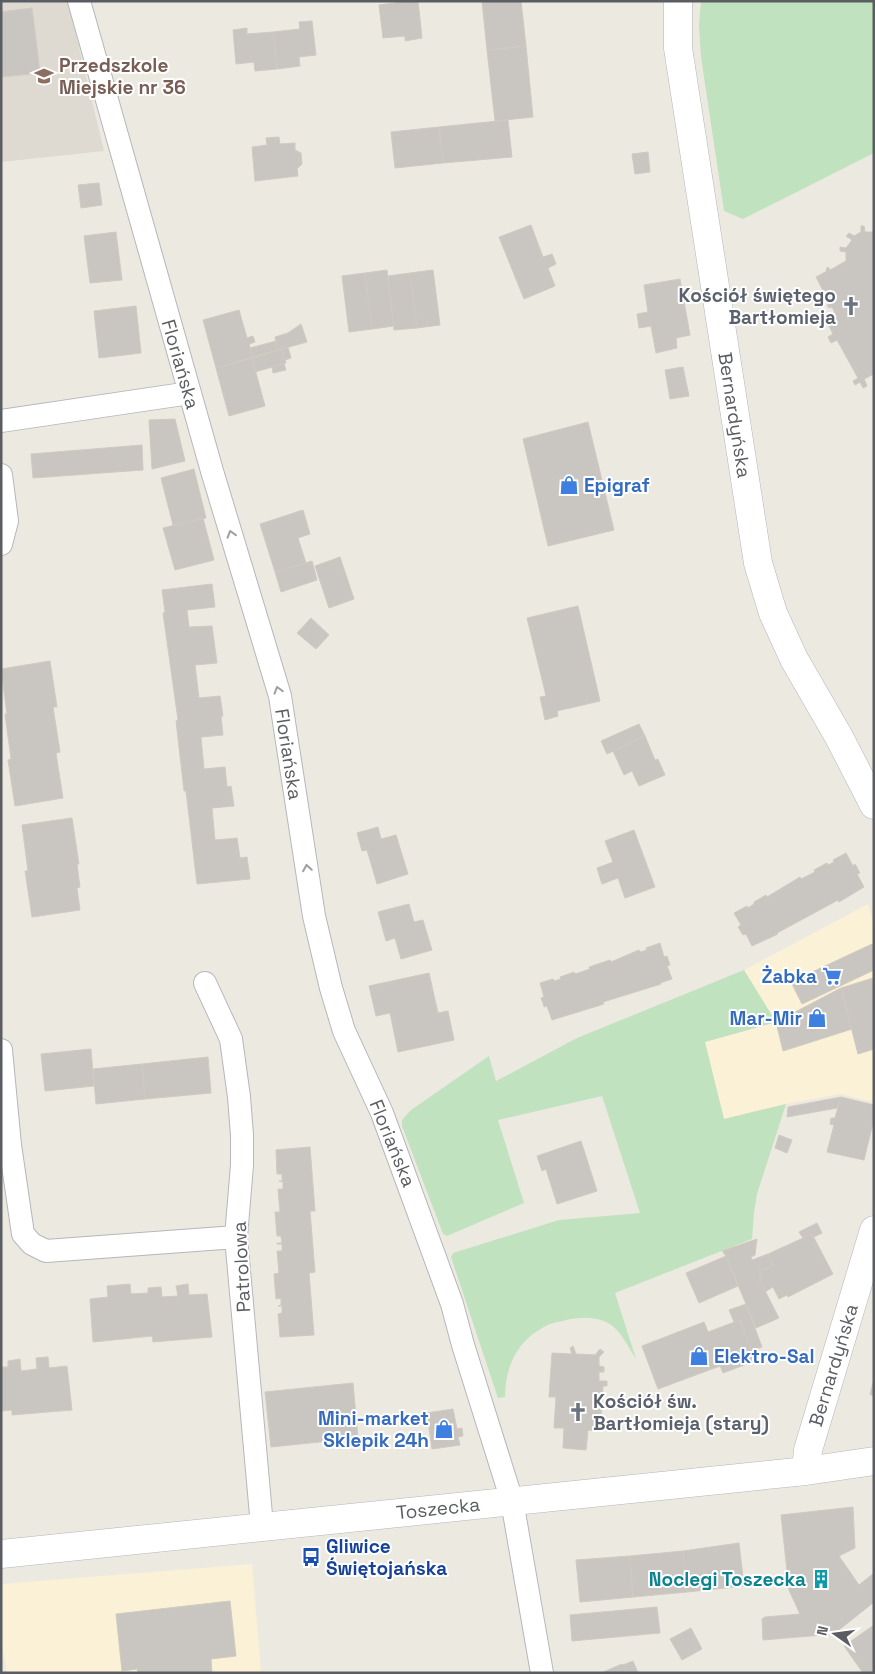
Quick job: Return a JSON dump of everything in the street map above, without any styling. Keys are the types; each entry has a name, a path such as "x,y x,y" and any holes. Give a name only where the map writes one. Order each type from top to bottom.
{"street":[{"name":"Floriańska","path":"79,1 146,244 280,696 314,916 331,988 344,1030 382,1113 452,1304 465,1352 512,1501 542,1673"},
{"name":"Bernardyńska","path":"678,1 678,48 758,563 772,613 794,659 839,737 874,804"},
{"path":"1,421 190,393"},
{"path":"1,475 7,521 1,544"},
{"name":"Patrolowa","path":"205,983 231,1039 238,1097 242,1136 242,1165 236,1237 262,1526"},
{"path":"1,1050 6,1146 23,1234 32,1244 46,1251 236,1237"},
{"name":"Bernardyńska","path":"806,1471 808,1450 874,1230"},
{"name":"Toszecka","path":"1,1554 806,1471 874,1461"}],"shaded area":[{"name":"Przedszkole Miejskie nr 36","path":"1,1 68,1 104,151 1,162"},
{"path":"868,904 874,926 874,1102 840,1094 786,1104 724,1119 705,1042 776,1022 744,970"},
{"path":"252,1564 261,1673 7,1673 1,1641 1,1584"}],"green space":[{"path":"701,1 874,1 874,153 743,219 724,211 701,57 699,25"},
{"path":"744,970 776,1022 705,1042 724,1119 786,1104 757,1194 752,1239 615,1293 636,1359 617,1330 608,1323 592,1318 582,1318 552,1324 535,1333 520,1347 514,1356 507,1375 505,1397 498,1398 451,1257 453,1253 559,1220 640,1213 602,1096 498,1120 524,1203 447,1236 443,1234 402,1126 402,1120 411,1110 489,1056 496,1081 577,1038"}],"building":[{"path":"418,1 422,38 405,41 405,36 383,38 379,5"},
{"path":"482,1 521,1 526,46 487,50"},
{"path":"32,8 40,73 1,77 1,12"},
{"path":"312,21 316,55 299,57 300,66 277,69 273,32 300,29 299,22"},
{"path":"247,28 247,34 273,32 277,69 255,71 254,62 236,64 233,30"},
{"path":"526,46 533,117 495,121 487,50"},
{"path":"508,120 512,157 443,163 439,127"},
{"path":"439,127 443,163 395,168 391,132"},
{"path":"279,137 280,144 295,143 295,150 301,153 302,164 297,169 298,176 255,181 252,147 267,145 266,138"},
{"path":"648,152 650,172 635,174 632,154"},
{"path":"99,183 102,205 81,208 78,185"},
{"path":"531,225 543,257 552,254 556,264 548,268 555,286 524,299 499,237"},
{"name":"Kościół świętego Bartłomieja","path":"861,226 864,226 865,232 873,232 874,228 874,374 864,379 867,386 863,388 860,382 855,385 853,381 858,378 837,340 831,343 828,337 833,334 827,322 837,317 832,307 829,308 827,305 830,304 816,277 827,271 828,267 830,270 846,261 846,252 840,251 840,247 846,248 852,240 846,236 849,233 854,236 861,232"},
{"path":"116,232 122,280 90,283 84,236"},
{"path":"387,270 394,326 372,329 365,273"},
{"path":"433,270 440,325 417,328 410,273"},
{"path":"365,273 372,329 349,332 342,276"},
{"path":"410,273 417,328 394,330 388,276"},
{"path":"680,279 690,335 676,338 677,348 656,353 651,326 639,328 637,314 648,312 644,285"},
{"path":"136,306 141,353 99,358 94,311"},
{"path":"239,310 247,338 253,336 255,342 249,344 253,357 216,368 203,320"},
{"path":"301,324 307,342 278,350 275,337 288,333"},
{"path":"276,341 278,350 253,357 250,348"},
{"path":"288,347 291,358 285,360 282,349"},
{"path":"282,349 286,363 255,372 252,358"},
{"path":"252,358 265,406 229,416 216,368"},
{"path":"284,364 286,370 273,373 272,367"},
{"path":"683,367 689,396 670,399 665,370"},
{"path":"175,419 185,461 152,469 149,420"},
{"name":"Epigraf","path":"588,422 614,530 548,546 523,439"},
{"path":"142,445 143,470 33,478 31,454"},
{"path":"194,469 206,518 173,525 161,478"},
{"path":"303,510 310,534 298,538 306,563 275,572 260,524"},
{"path":"203,518 214,560 175,570 163,528"},
{"path":"340,557 354,599 329,608 315,566"},
{"path":"312,561 317,580 281,592 275,572"},
{"path":"212,584 215,607 187,610 189,627 212,626 217,663 195,665 199,698 220,696 223,716 221,716 223,735 201,737 204,769 225,767 227,787 231,786 234,806 212,808 215,840 237,838 240,858 247,857 250,879 197,884 186,791 184,791 176,721 178,720 163,613 165,612 162,590"},
{"path":"578,606 600,701 557,711 558,716 545,720 540,697 546,696 527,618"},
{"path":"311,618 329,635 316,649 297,633"},
{"path":"50,661 57,707 53,707 60,752 56,753 63,798 15,806 8,760 11,759 1,669"},
{"path":"639,724 645,736 607,754 601,741"},
{"path":"645,736 655,760 658,759 665,775 639,786 632,771 624,775 613,751"},
{"path":"72,818 79,864 77,864 80,887 77,888 80,910 32,917 25,871 28,871 22,825"},
{"path":"378,827 381,839 396,835 408,874 377,884 367,850 362,851 357,833"},
{"path":"634,830 655,887 625,898 618,878 602,884 597,868 613,862 605,841"},
{"path":"846,853 853,866 855,864 860,873 857,874 864,887 839,902 838,900 778,934 752,946 746,934 743,935 738,927 741,925 734,913 747,906 748,908 754,902 766,895 767,897 800,877 801,879 815,872 814,870 827,863 828,865 834,862 833,860"},
{"path":"409,904 414,922 423,920 432,950 401,959 395,938 386,941 378,912"},
{"path":"660,943 664,957 667,956 670,965 667,966 672,979 603,1002 604,1004 552,1020 547,1006 544,1007 541,998 544,997 540,983 561,979 560,977 590,969 589,967 610,960 611,962 639,950 640,952 647,950 646,948"},
{"name":"Żabka","path":"872,944 874,947 874,970 802,1004 791,982"},
{"path":"429,973 438,1013 448,1011 454,1040 398,1052 390,1013 376,1016 369,986"},
{"name":"Mar-Mir","path":"873,978 874,1049 858,1054 841,988"},
{"name":"Mar-Mir","path":"841,988 852,1029 783,1051 776,1022"},
{"path":"91,1049 94,1086 45,1091 41,1054"},
{"path":"208,1057 211,1093 145,1099 142,1064"},
{"path":"142,1064 145,1099 96,1104 93,1069"},
{"path":"841,1097 874,1105 874,1119 864,1160 827,1152 834,1125 830,1124 831,1118 835,1118"},
{"path":"841,1097 837,1108 787,1117 788,1107"},
{"path":"779,1135 792,1140 787,1153 775,1148"},
{"path":"581,1141 597,1191 557,1204 546,1169 542,1171 537,1156"},
{"path":"310,1147 315,1211 310,1211 315,1272 309,1273 314,1335 280,1337 278,1314 282,1313 282,1306 278,1306 281,1305 281,1298 276,1299 274,1274 279,1273 277,1251 282,1251 282,1244 277,1243 282,1243 281,1236 277,1236 275,1212 280,1212 278,1189 283,1189 283,1182 279,1181 282,1181 282,1174 277,1174 276,1150"},
{"path":"817,1223 822,1233 814,1237 812,1234 803,1238 799,1232"},
{"path":"812,1234 833,1274 788,1297 787,1295 779,1299 773,1287 765,1292 759,1279 762,1278 759,1271 773,1266 768,1254"},
{"path":"757,1239 755,1255 751,1257 752,1260 768,1254 773,1266 759,1271 762,1278 759,1279 779,1318 756,1328 726,1256 722,1251"},
{"path":"726,1256 738,1286 699,1303 686,1273"},
{"path":"130,1284 131,1294 148,1293 148,1288 161,1287 162,1297 178,1296 176,1286 188,1284 189,1295 207,1294 212,1337 153,1342 152,1336 93,1342 90,1299 108,1297 107,1286"},
{"path":"746,1304 762,1347 751,1351 740,1320 734,1322 729,1310"},
{"name":"Elektro-Sal","path":"740,1320 755,1361 723,1373 720,1366 658,1389 642,1346 704,1322 708,1332"},
{"name":"Kościół św. Bartłomieja (stary)","path":"573,1346 576,1354 595,1355 600,1349 604,1352 599,1357 599,1366 604,1367 604,1372 599,1372 599,1381 607,1381 607,1386 603,1386 600,1431 588,1430 586,1450 563,1448 564,1428 554,1428 556,1397 549,1397 552,1353 572,1354 570,1348"},
{"path":"48,1357 49,1368 67,1366 72,1410 12,1415 12,1410 1,1411 1,1367 8,1367 8,1361 20,1359 21,1371 37,1369 36,1358"},
{"path":"874,1379 874,1397 870,1394"},
{"path":"353,1383 358,1438 271,1447 265,1392"},
{"path":"453,1409 457,1429 462,1428 463,1436 458,1437 460,1445 432,1449 427,1413"},
{"name":"Noclegi Toszecka","path":"853,1507 855,1548 839,1556 859,1585 874,1573 874,1602 834,1634 763,1640 762,1619 765,1617 800,1614 789,1590 781,1515"},
{"path":"739,1543 744,1586 687,1592 683,1551"},
{"path":"683,1551 687,1592 633,1597 630,1556"},
{"path":"630,1556 633,1597 580,1602 576,1560"},
{"path":"230,1601 236,1656 211,1659 212,1673 138,1673 137,1669 122,1671 116,1614"},
{"path":"657,1607 660,1633 572,1641 570,1615"},
{"path":"874,1625 874,1673 863,1673 844,1646"},
{"path":"691,1628 702,1649 682,1660 670,1639"},
{"path":"633,1661 638,1673 601,1673 622,1664"}],"place":[{"name":"Przedszkole Miejskie nr 36","path":"44,76"},
{"name":"Kościół świętego Bartłomieja","path":"851,306"},
{"name":"Epigraf","path":"569,485"},
{"name":"Żabka","path":"832,976"},
{"name":"Mar-Mir","path":"817,1018"},
{"name":"Elektro-Sal","path":"699,1356"},
{"name":"Kościół św. Bartłomieja (stary)","path":"578,1412"},
{"name":"Mini-market Sklepik 24h","path":"444,1429"},
{"name":"Gliwice Świętojańska","path":"311,1557"},
{"name":"Noclegi Toszecka","path":"821,1579"}]}
